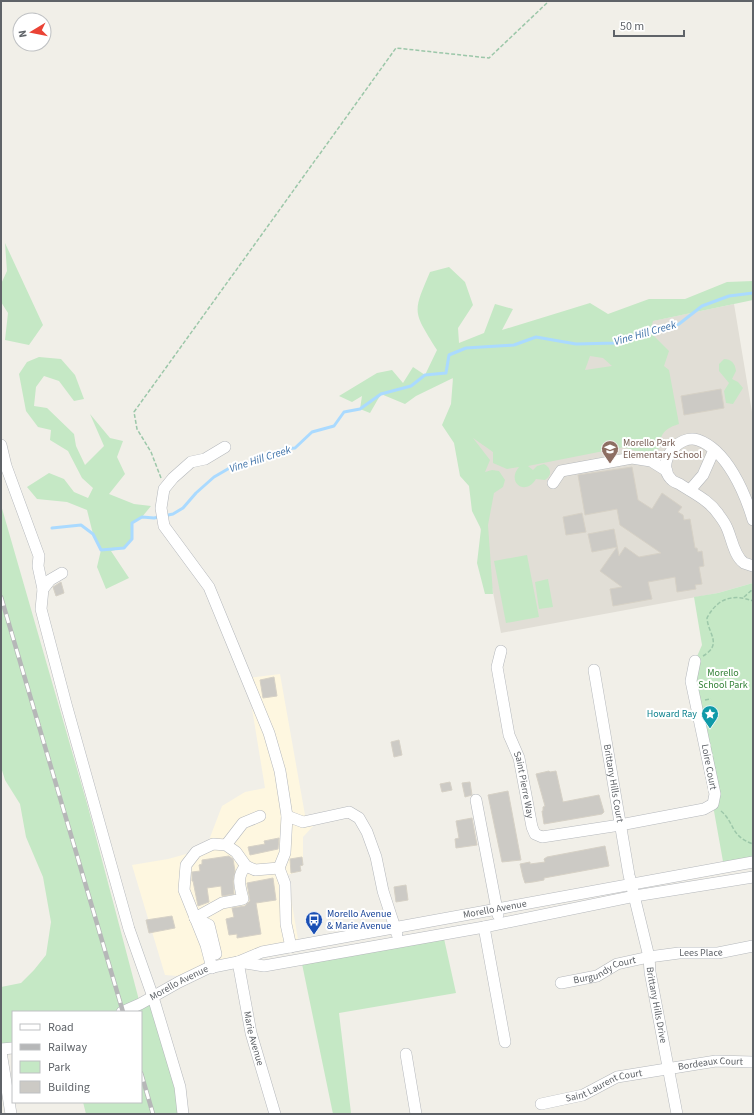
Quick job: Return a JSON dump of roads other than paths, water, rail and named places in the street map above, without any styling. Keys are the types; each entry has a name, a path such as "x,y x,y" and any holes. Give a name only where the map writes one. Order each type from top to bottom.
{"street":[{"path":"753,520 749,505 733,473 721,455 697,440 686,440 675,446 669,454 667,471 670,479 705,500 716,510 727,527 738,555 744,563 753,566"},
{"path":"1,445 6,466 39,556 38,566 43,590 41,609 129,929 153,997 180,1087 183,1114"},
{"path":"225,447 204,459 191,462 172,478 165,488 161,508 164,526 209,587 269,733 280,771 287,816 285,852 279,868 285,884 286,924 291,947"},
{"path":"690,490 703,475 714,450"},
{"path":"553,484 561,471 632,458 650,461 667,471"},
{"path":"43,590 50,580 62,573"},
{"name":"Saint Pierre Way","path":"501,651 497,668 510,734 519,758 532,827 536,834 542,837 554,837 620,826"},
{"name":"Loire Court","path":"620,826 704,809 713,804 715,794 697,716 691,681 695,661"},
{"name":"Brittany Hills Court","path":"594,670 620,826 631,884 635,896"},
{"path":"476,800 500,924"},
{"path":"287,816 304,822 349,812 359,818 367,832 376,857 383,891 399,942"},
{"path":"226,845 243,822 260,816"},
{"path":"215,967 184,890 186,865 196,852 213,844 226,845 236,852 246,866 255,870 279,868"},
{"name":"Morello Avenue","path":"124,1011 179,982 215,967 238,962 262,952 753,862"},
{"path":"195,918 222,903 243,899 239,879 240,873 246,866"},
{"name":"Morello Avenue","path":"238,962 264,966 500,924 635,896 753,876"},
{"name":"Brittany Hills Drive","path":"635,896 649,957 650,972 677,1114"},
{"path":"484,927 505,1042"},
{"name":"Lees Place","path":"649,957 679,953 718,952 753,946"},
{"name":"Burgundy Court","path":"561,984 597,976 617,964 649,957"},
{"name":"Marie Avenue","path":"238,962 251,1033 275,1114"},
{"path":"11,1114 1,1051 12,1048"},
{"path":"406,1054 416,1114"},
{"name":"Bordeaux Court","path":"668,1068 716,1061 753,1062"},
{"name":"Saint Laurent Court","path":"541,1104 583,1095 617,1077 668,1068"}],"waterway":[{"name":"Vine Hill Creek","path":"52,528 81,525 93,534 101,550 124,548 132,539 132,523 142,517 154,518 173,514 183,508 196,493 214,477 233,466 259,460 283,449 295,448 312,432 334,426 344,412 360,409 381,394 411,386 425,375 446,373 449,355 466,348 514,345 536,337 576,344 616,343 679,324 702,306 729,296 753,293"}],"railway":[{"path":"1,597 123,1011"},
{"path":"142,1076 153,1114"}],"place":[{"name":"Morello Park Elementary School","path":"610,464"},
{"name":"Howard Ray","path":"710,729"},
{"name":"Morello Avenue & Marie Avenue","path":"314,935"}],"park label":[{"name":"Morello School Park","path":"723,678"}]}
